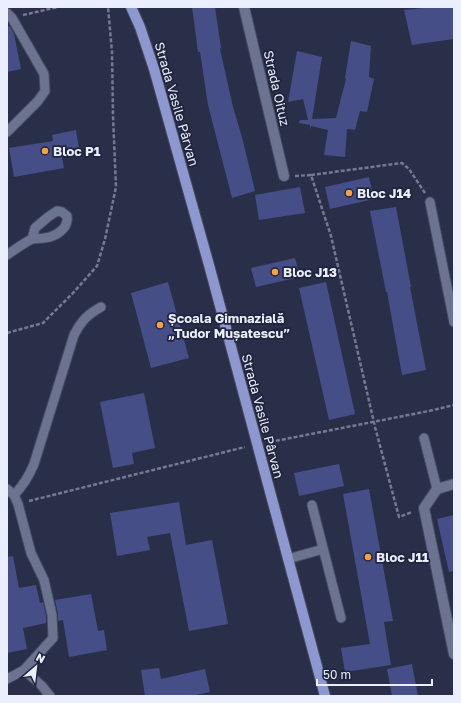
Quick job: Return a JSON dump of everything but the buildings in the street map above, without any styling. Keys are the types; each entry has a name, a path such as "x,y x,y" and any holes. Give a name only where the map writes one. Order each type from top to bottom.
{"main road":[{"name":"Strada Vasile Pârvan","path":"130,7 140,27 154,69 258,444 325,696"}],"street":[{"name":"Strada Oituz","path":"244,7 284,176"},
{"path":"454,484 437,489 424,508 454,654"}],"lane":[{"path":"7,132 38,101 45,91 44,74 9,15"},
{"path":"430,202 454,322"},
{"path":"7,255 32,239"},
{"path":"16,499 34,464 74,335 82,321 101,307"},
{"path":"424,438 437,489"},
{"path":"7,489 16,499 31,553 44,580 52,615 53,627 53,638 24,670 7,679"},
{"path":"312,505 341,618"},
{"path":"288,559 323,549"},
{"path":"24,670 42,686 50,696"}],"path":[{"path":"9,15 58,7"},
{"path":"7,334 42,323 73,293 97,266 105,239 116,187 112,52 108,7"},
{"path":"284,176 311,176 402,163 409,169 430,202"},
{"path":"311,176 331,236 399,517"},
{"path":"16,499 258,444 375,422 454,405"}],"place":[{"name":"Bloc P1","path":"45,151"},
{"name":"Bloc J14","path":"349,193"},
{"name":"Bloc J13","path":"275,272"},
{"name":"Școala Gimnazială „Tudor Mușatescu”","path":"160,325"},
{"name":"Bloc J11","path":"368,557"}]}
